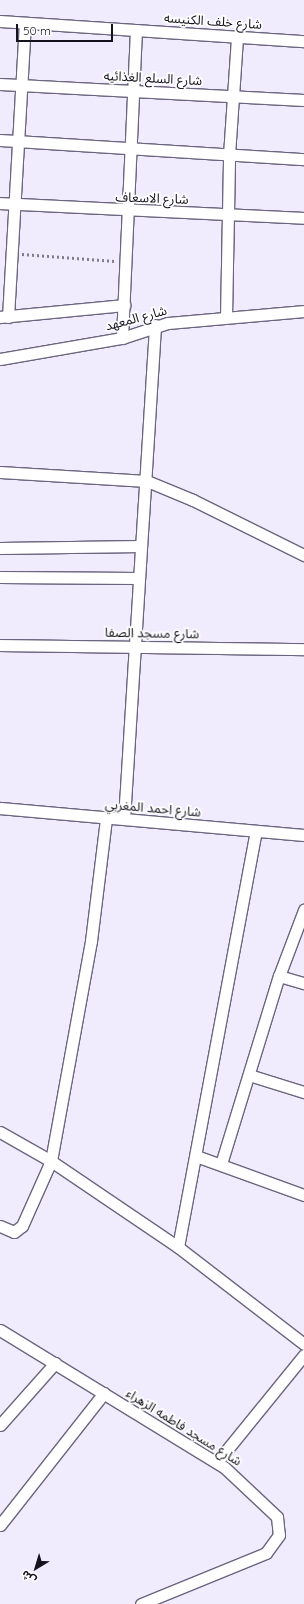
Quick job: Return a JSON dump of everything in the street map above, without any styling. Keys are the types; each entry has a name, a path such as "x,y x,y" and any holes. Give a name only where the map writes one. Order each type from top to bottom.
{"street":[{"name":"شارع خلف الكنيسه","path":"0,21 304,41"},
{"path":"25,23 16,142 10,253 5,278 4,317 124,305"},
{"path":"122,338 136,30"},
{"path":"226,317 226,215 232,96 237,37"},
{"name":"شارع السلع الغذائيه","path":"0,84 304,100"},
{"path":"0,140 130,150 304,159"},
{"name":"شارع الاسعاف","path":"0,203 128,212 304,218"},
{"name":"شارع المعهد","path":"0,359 122,338 155,326 226,317 304,311"},
{"path":"124,819 138,578 147,481 155,326"},
{"path":"0,472 147,481 193,500 304,555"},
{"path":"0,548 141,546"},
{"path":"0,577 138,578"},
{"name":"شارع مسجد الصفا","path":"0,645 304,649"},
{"name":"شارع احمد المغربي","path":"0,808 304,835"},
{"path":"0,1226 14,1232 22,1226 51,1162 91,941 106,818"},
{"path":"178,1248 256,831"},
{"path":"221,1164 279,976 304,910"},
{"path":"279,976 304,983"},
{"path":"249,1075 304,1092"},
{"path":"0,1132 51,1162 178,1248 304,1344"},
{"path":"196,1156 304,1195"},
{"name":"شارع مسجد فاطمه الزهراء","path":"2,1334 55,1363 217,1462 251,1488 277,1517 277,1540 266,1553 141,1604"},
{"path":"217,1462 304,1355"},
{"path":"0,1425 55,1363"},
{"path":"0,1525 104,1393"}],"path":[{"path":"10,253 126,262"}]}
